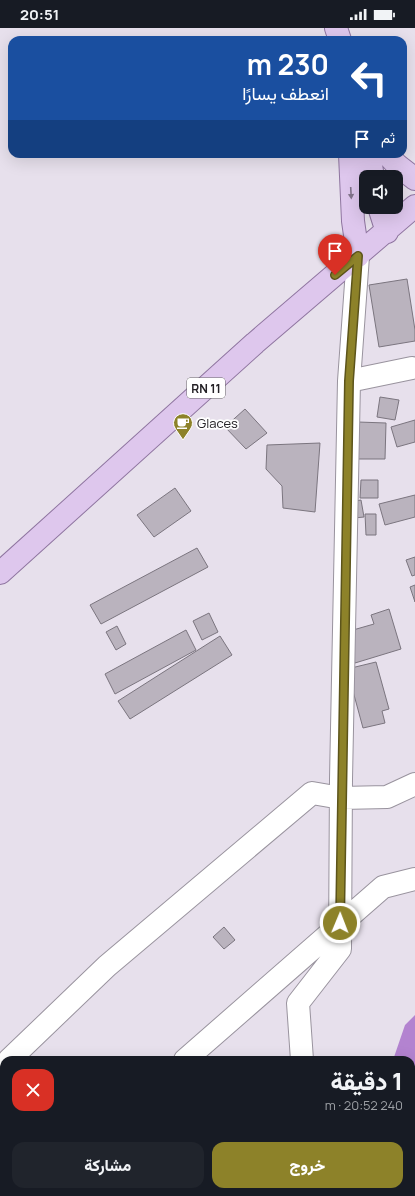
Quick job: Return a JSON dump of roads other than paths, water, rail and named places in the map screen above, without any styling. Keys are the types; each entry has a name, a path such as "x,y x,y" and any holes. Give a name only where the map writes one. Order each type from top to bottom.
{"main road":[{"path":"350,158 353,221 358,256"},
{"path":"370,158 372,170"},
{"path":"391,158 415,179"},
{"name":"RN 11","path":"0,573 255,343 387,232 415,206"},
{"path":"381,214 387,232"}],"street":[{"path":"302,1056 298,1003 340,949 341,798 349,381 358,256"},
{"path":"349,381 412,368"},
{"path":"13,1056 107,966 312,793 341,798 387,797 415,784"},
{"path":"190,1056 382,887 415,879"}],"place":[{"name":"Glaces","path":"183,440"}]}
